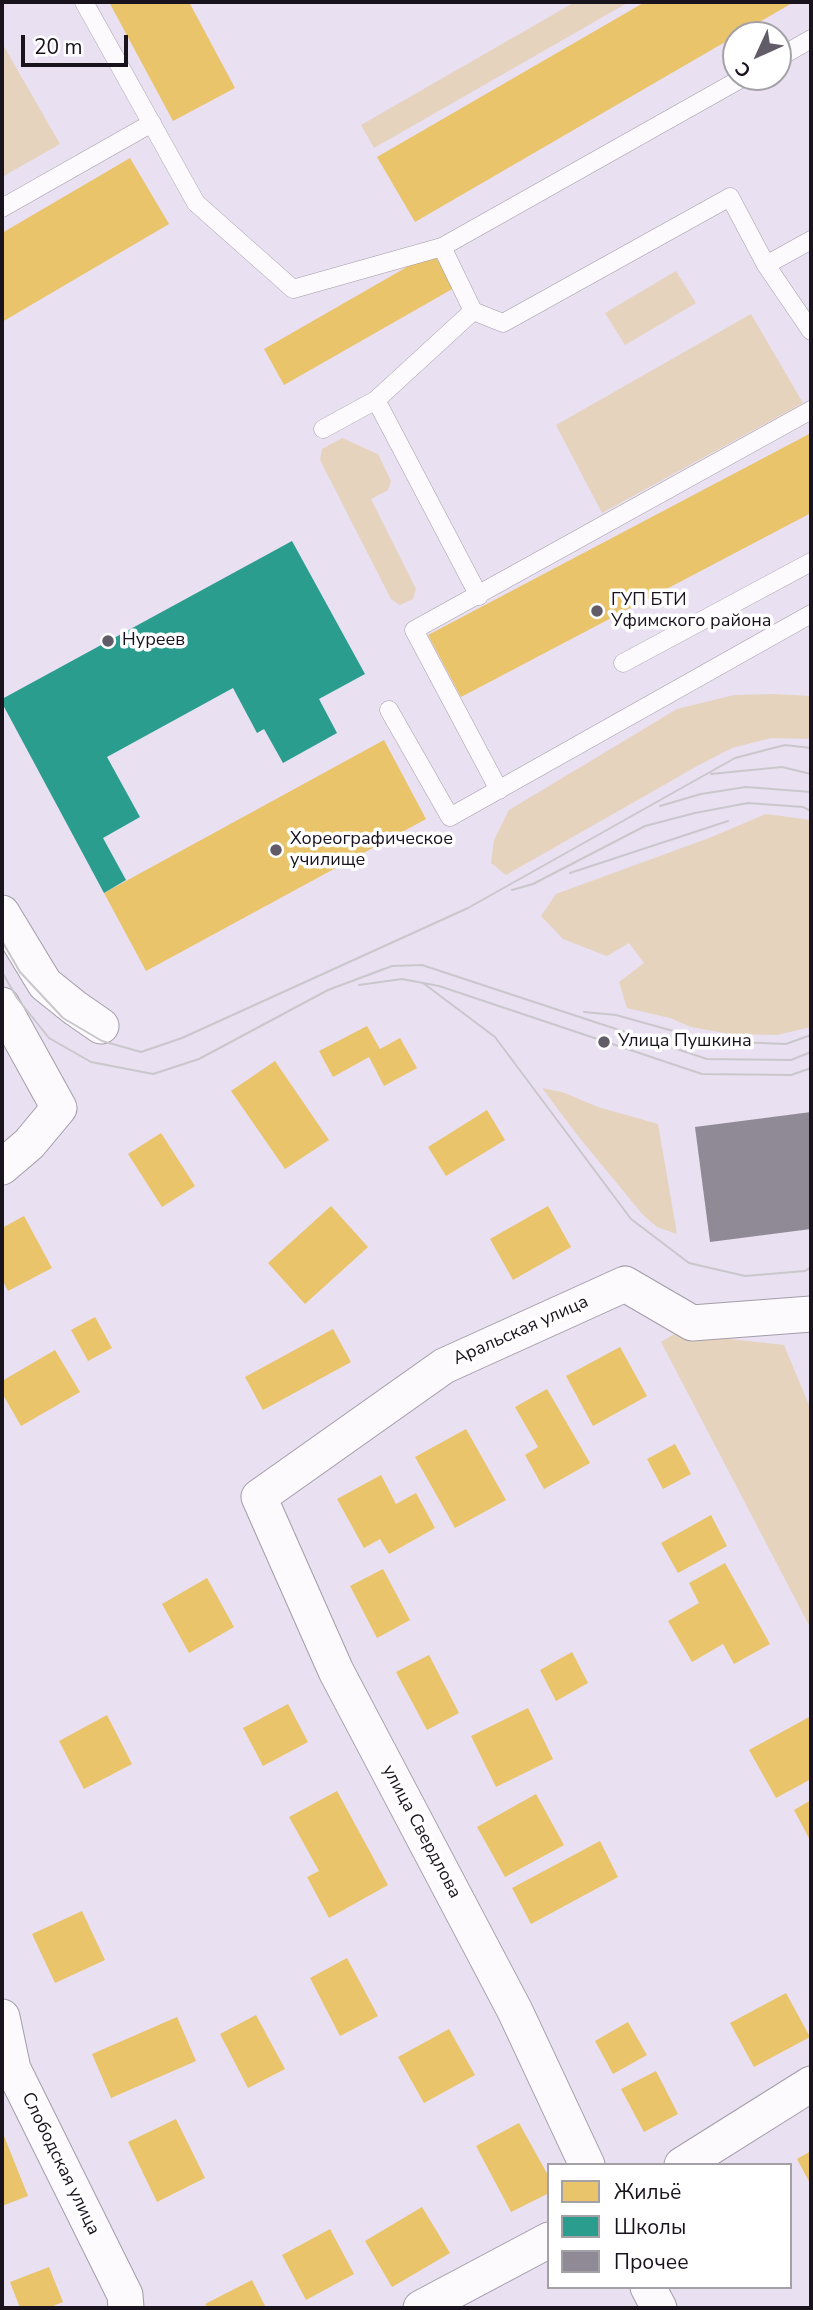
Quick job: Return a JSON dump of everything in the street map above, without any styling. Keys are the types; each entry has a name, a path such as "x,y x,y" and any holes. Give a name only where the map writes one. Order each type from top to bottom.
{"street":[{"path":"2,913 45,984 101,1026"},
{"path":"2,1005 59,1108 29,1144 2,1167"},
{"name":"Аральская улица","path":"259,1497 444,1366 625,1284 692,1322 811,1314"},
{"name":"улица Свердлова","path":"259,1497 336,1671 515,2011 586,2163"},
{"name":"Слободская улица","path":"2,2017 13,2069 130,2304"},
{"path":"685,2163 811,2084"},
{"path":"421,2308 547,2241"},
{"path":"649,2289 659,2308"}],"lane":[{"path":"84,2 196,203 293,289 442,247 722,89"},
{"path":"792,50 811,39"},
{"path":"2,208 152,123"},
{"path":"442,247 473,311 503,323 730,197 766,265 811,331"},
{"path":"766,265 811,240"},
{"path":"323,429 376,400 473,311"},
{"path":"376,400 479,596"},
{"path":"499,790 414,630 811,410"},
{"path":"623,663 811,562"},
{"path":"389,710 450,817 811,614"}],"shaded area":[{"path":"575,2 629,2 374,148 361,125"},
{"path":"2,43 60,144 2,177"},
{"path":"676,271 696,303 625,345 605,313"},
{"path":"751,314 803,403 602,513 556,425"},
{"path":"342,438 378,454 391,481 388,490 371,499 416,589 413,599 400,605 391,599 320,460 322,449"},
{"path":"734,695 811,696 811,739 771,738 732,748 506,875 491,863 494,840 509,810 677,709"},
{"path":"766,814 811,820 811,1027 777,1035 730,1034 691,1027 670,1018 627,1008 619,982 644,963 629,943 607,956 563,939 541,916 556,894 709,838"},
{"path":"542,1088 562,1092 598,1107 658,1124 677,1234 657,1227 643,1215"},
{"path":"676,1333 784,1345 811,1410 811,1629 661,1342"}],"building: Жильё":[{"path":"109,2 189,2 235,88 173,121"},
{"path":"645,2 794,2 761,21 722,21 722,44 415,222 377,157"},
{"path":"130,158 169,224 2,322 2,233"},
{"path":"433,252 454,288 284,385 264,349"},
{"path":"811,433 811,513 461,697 428,635"},
{"name":"Хореографическое училище","path":"384,740 426,819 146,971 104,893"},
{"path":"367,1026 380,1049 400,1038 417,1068 384,1086 369,1057 333,1077 319,1051"},
{"path":"275,1061 329,1140 285,1169 231,1091"},
{"path":"487,1110 505,1140 446,1176 428,1147"},
{"path":"161,1133 195,1186 162,1207 128,1154"},
{"path":"331,1206 368,1247 305,1304 268,1263"},
{"path":"548,1206 571,1247 513,1280 490,1239"},
{"path":"24,1216 52,1268 8,1291 2,1279 2,1228"},
{"path":"95,1317 112,1348 88,1361 71,1330"},
{"path":"333,1329 351,1362 263,1410 245,1377"},
{"path":"620,1347 647,1396 593,1426 566,1376"},
{"path":"55,1350 80,1392 21,1426 2,1393 2,1381"},
{"path":"547,1389 590,1463 544,1489 525,1455 538,1447 515,1407"},
{"path":"466,1429 506,1500 455,1528 415,1457"},
{"path":"675,1444 691,1474 663,1489 647,1459"},
{"path":"381,1475 396,1504 416,1493 435,1528 389,1554 380,1539 364,1548 337,1499"},
{"path":"711,1515 727,1546 678,1573 661,1543"},
{"path":"725,1563 770,1644 734,1664 723,1644 692,1662 668,1621 699,1603 689,1583"},
{"path":"383,1569 410,1620 377,1638 350,1586"},
{"path":"207,1578 234,1627 189,1653 162,1604"},
{"path":"572,1652 588,1683 556,1701 540,1670"},
{"path":"429,1655 459,1713 427,1730 396,1672"},
{"path":"288,1704 308,1742 263,1766 243,1728"},
{"path":"528,1708 553,1759 496,1787 471,1736"},
{"path":"107,1715 132,1764 84,1789 59,1741"},
{"path":"811,1716 811,1779 776,1798 749,1750"},
{"path":"337,1791 388,1885 329,1918 307,1877 319,1871 289,1817"},
{"path":"536,1794 564,1845 505,1877 477,1827"},
{"path":"811,1800 811,1842 794,1810"},
{"path":"600,1841 618,1877 531,1924 512,1888"},
{"path":"82,1911 105,1960 55,1983 32,1934"},
{"path":"347,1958 378,2016 340,2036 310,1978"},
{"path":"786,1993 810,2037 754,2067 730,2023"},
{"path":"256,2015 285,2069 248,2088 220,2034"},
{"path":"177,2017 196,2061 111,2098 92,2054"},
{"path":"628,2022 647,2055 613,2074 595,2041"},
{"path":"449,2029 475,2075 424,2103 398,2057"},
{"path":"656,2071 678,2114 644,2132 621,2089"},
{"path":"176,2119 205,2178 157,2202 128,2142"},
{"path":"519,2123 547,2173 547,2194 511,2212 476,2146"},
{"path":"2,2131 28,2196 2,2206"},
{"path":"811,2151 811,2185 797,2159"},
{"path":"422,2207 450,2253 392,2287 365,2241"},
{"path":"330,2229 354,2274 306,2300 282,2255"},
{"path":"49,2267 63,2302 48,2308 20,2308 10,2282"},
{"path":"252,2280 266,2308 208,2308 205,2304"}],"building: Школы":[{"path":"292,541 365,674 319,699 337,733 283,763 264,729 257,733 233,688 107,757 140,817 103,838 126,880 104,893 2,699"}],"building: Прочее":[{"path":"811,1112 811,1229 710,1242 695,1127"}],"tram line":[{"path":"2,941 20,972 63,1018 102,1041 141,1052 182,1038 468,908 735,758 785,745 811,748"},
{"path":"711,774 782,767 811,774"},
{"path":"660,806 701,794 746,787 811,792"},
{"path":"512,890 533,884 645,826 748,803 803,807 811,811"},
{"path":"570,873 728,821"},
{"path":"2,972 17,998 49,1038 91,1062 153,1074 199,1059 328,990 392,966 422,965 707,1059 791,1060 811,1052"},
{"path":"359,985 402,979 439,986 702,1074 791,1075 811,1068"},
{"path":"423,983 495,1037 631,1219 689,1263 745,1276 805,1271 811,1267"},
{"path":"584,1012 616,1015 709,1041 786,1044 811,1035"}],"place":[{"name":"ГУП БТИ Уфимского района","path":"597,611"},
{"name":"Нуреев","path":"108,641"},
{"name":"Хореографическое училище","path":"276,850"},
{"name":"Улица Пушкина","path":"604,1042"}]}
